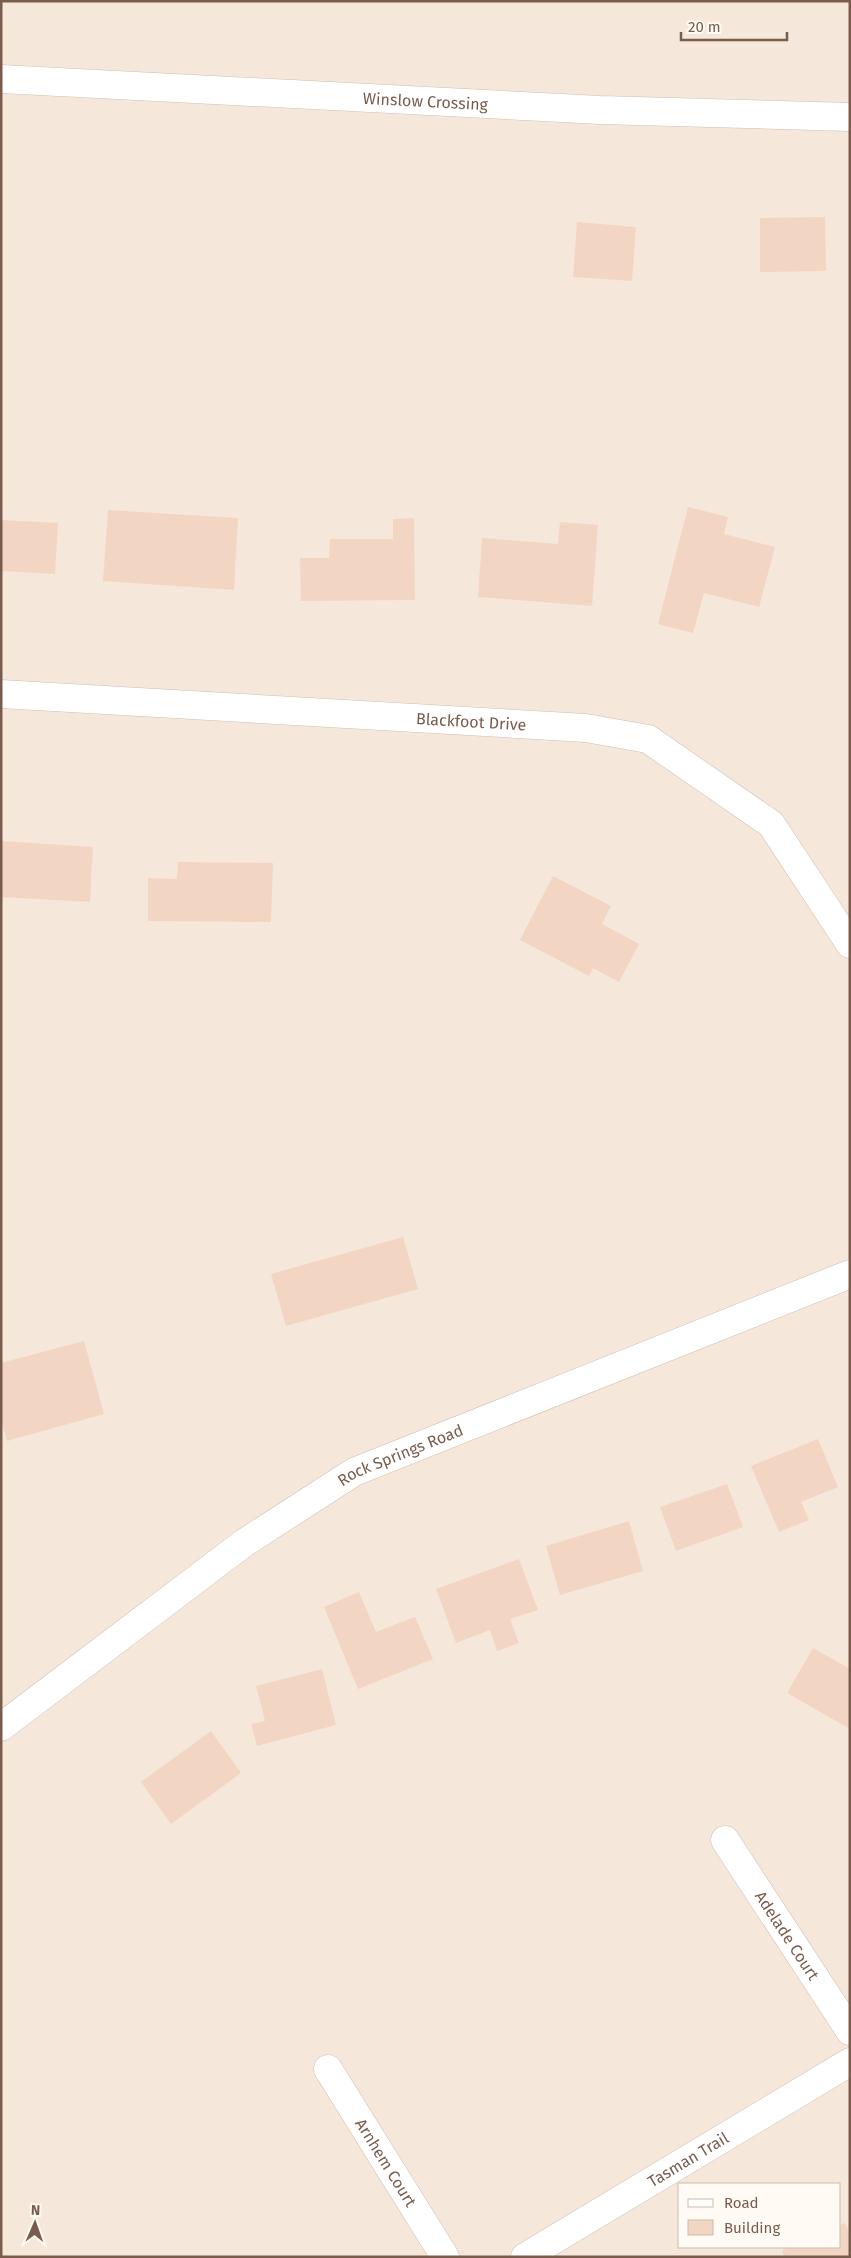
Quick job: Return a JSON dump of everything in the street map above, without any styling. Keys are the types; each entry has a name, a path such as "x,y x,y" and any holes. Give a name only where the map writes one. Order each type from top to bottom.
{"street":[{"name":"Winslow Crossing","path":"1,79 600,110 850,117"},
{"name":"Blackfoot Drive","path":"1,694 586,728 648,739 771,824 850,944"},
{"name":"Rock Springs Road","path":"1,1727 244,1543 354,1472 850,1274"},
{"name":"Adelade Court","path":"725,1840 850,2031"},
{"name":"Tasman Trail","path":"525,2257 850,2062"},
{"name":"Arnhem Court","path":"328,2069 445,2257"}],"shaded area":[{"path":"1,1 850,1 850,2257 1,2257"}],"building":[{"path":"825,217 826,271 760,272 760,218"},
{"path":"577,222 636,227 632,281 573,277"},
{"path":"688,507 728,517 724,534 775,547 759,607 704,593 693,633 658,624"},
{"path":"108,510 238,518 234,590 103,581"},
{"path":"414,518 415,600 301,601 300,558 329,558 330,539 393,539 393,519"},
{"path":"1,520 58,523 55,574 1,571"},
{"path":"560,522 598,525 592,606 478,597 482,538 558,544"},
{"path":"1,841 93,847 90,902 1,897"},
{"path":"178,862 273,863 271,922 148,921 148,878 177,879"},
{"path":"553,876 611,906 602,924 639,944 619,982 593,968 589,976 520,940"},
{"path":"403,1237 418,1289 286,1326 271,1274"},
{"path":"84,1341 104,1414 7,1441 1,1419 1,1363"},
{"path":"818,1439 838,1487 801,1502 809,1520 779,1532 751,1466"},
{"path":"727,1484 743,1527 676,1551 660,1507"},
{"path":"629,1521 643,1571 560,1595 546,1546"},
{"path":"519,1559 538,1610 510,1619 519,1643 497,1651 490,1630 456,1643 436,1589"},
{"path":"359,1592 376,1632 415,1617 433,1659 358,1689 324,1607"},
{"path":"813,1648 850,1669 850,1729 787,1693"},
{"path":"322,1669 336,1725 257,1746 251,1724 265,1721 256,1686"},
{"path":"211,1731 241,1773 171,1824 141,1782"},
{"path":"845,2223 850,2234 850,2257 784,2257 782,2250 787,2248 841,2248 841,2225"}]}
